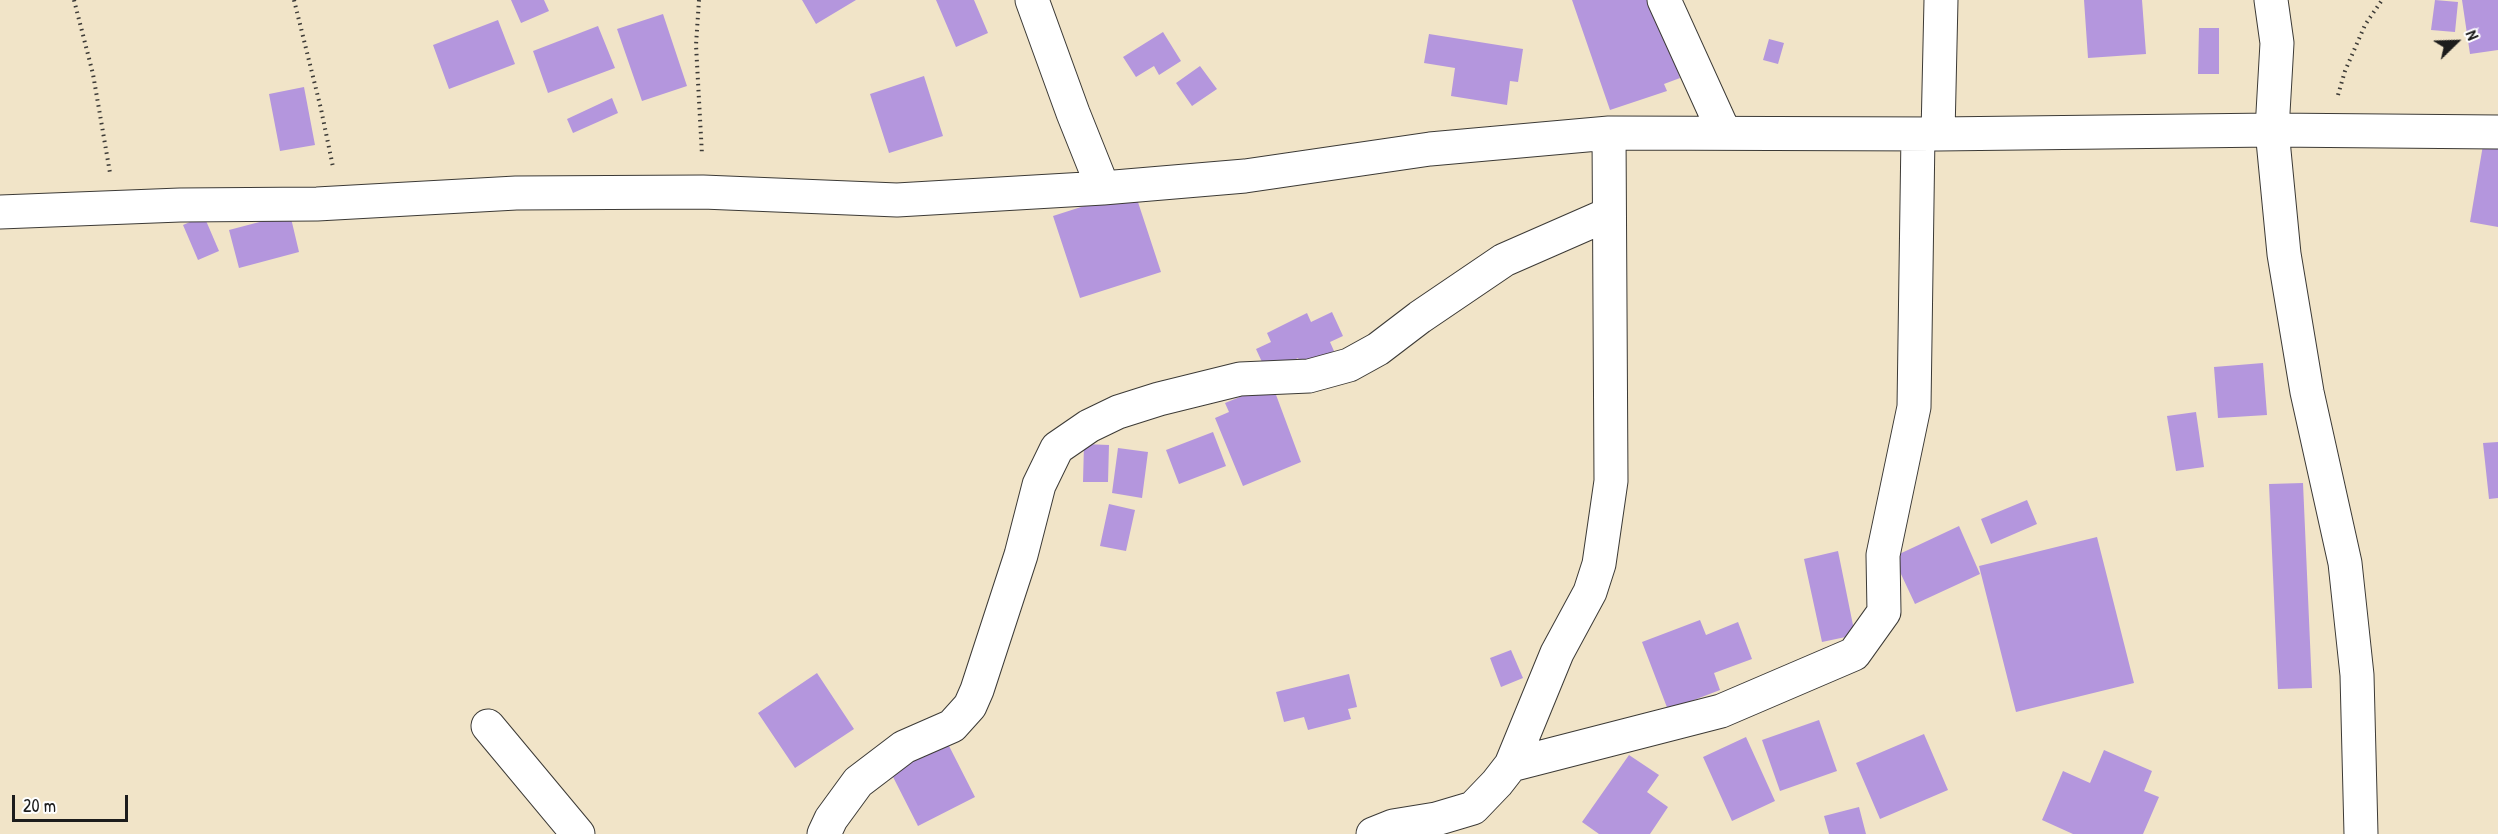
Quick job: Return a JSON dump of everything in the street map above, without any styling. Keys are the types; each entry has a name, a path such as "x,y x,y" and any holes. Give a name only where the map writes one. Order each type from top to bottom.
{"street":[{"path":"1032,0 1103,188"},
{"path":"1664,0 1725,132"},
{"path":"1511,765 1721,711 1854,654 1884,612 1883,555 1914,407 1928,134 1941,0"},
{"path":"2271,0 2277,44 2272,130 2284,254 2307,392 2345,563 2358,675 2361,834"},
{"path":"0,212 180,205 340,203 516,193 703,192 897,200 1103,188 1245,176 1430,149 1609,133 1928,134 2272,130 2498,132"},
{"path":"1373,834 1393,826 1436,819 1473,808 1511,765 1557,653 1590,592 1599,564 1611,481 1609,133"},
{"path":"824,834 831,819 858,782 904,747 952,726 970,706 978,690 1021,555 1038,485 1057,448 1089,426 1118,412 1159,399 1240,379 1310,376 1349,365 1378,349 1420,317 1504,260 1609,214"},
{"path":"488,726 578,834"}],"path":[{"path":"74,0 93,74 116,209"},
{"path":"294,0 321,109 340,203"},
{"path":"699,0 696,45 703,192"},
{"path":"2328,130 2345,71 2365,25 2382,0"}],"building":[{"path":"511,0 544,0 549,11 521,23"},
{"path":"802,0 856,0 816,24"},
{"path":"936,0 974,0 988,33 956,47"},
{"path":"1572,0 1654,0 1680,78 1664,84 1667,91 1610,110"},
{"path":"2084,0 2142,0 2146,54 2088,58"},
{"path":"2435,0 2458,2 2455,32 2431,30"},
{"path":"2462,0 2498,0 2498,50 2470,54"},
{"path":"663,14 687,86 642,101 617,29"},
{"path":"498,20 515,64 449,89 433,45"},
{"path":"598,26 615,68 548,93 533,51"},
{"path":"2199,28 2219,28 2219,74 2198,74"},
{"path":"1163,32 1181,61 1159,75 1154,66 1136,77 1123,57"},
{"path":"1429,34 1523,49 1518,82 1510,81 1507,105 1451,96 1455,68 1424,63"},
{"path":"1769,39 1784,43 1778,64 1763,60"},
{"path":"1200,66 1217,89 1192,106 1176,83"},
{"path":"924,76 943,136 889,153 870,94"},
{"path":"304,87 315,145 280,151 269,94"},
{"path":"612,98 618,113 573,133 567,119"},
{"path":"2483,145 2498,148 2498,227 2470,222"},
{"path":"1134,190 1161,272 1080,298 1053,216"},
{"path":"290,214 299,252 239,268 229,230"},
{"path":"204,216 219,251 198,260 183,225"},
{"path":"1332,312 1343,336 1330,342 1334,351 1302,367 1298,358 1267,373 1256,349 1271,342 1267,333 1307,313 1311,322"},
{"path":"2263,363 2267,415 2218,418 2214,367"},
{"path":"1272,384 1301,462 1243,486 1215,418 1229,412 1225,403"},
{"path":"2196,412 2204,467 2176,471 2167,416"},
{"path":"1213,432 1226,466 1179,484 1166,450"},
{"path":"2498,442 2498,498 2489,499 2483,443"},
{"path":"1084,444 1109,445 1108,482 1083,482"},
{"path":"1118,448 1148,452 1142,498 1112,493"},
{"path":"2303,483 2312,688 2278,689 2269,484"},
{"path":"2027,500 2037,524 1991,544 1981,519"},
{"path":"1109,504 1135,510 1126,551 1100,546"},
{"path":"1959,526 1980,574 1915,604 1893,557"},
{"path":"2097,537 2134,683 2016,712 1979,566"},
{"path":"1838,551 1855,635 1822,642 1804,559"},
{"path":"1700,620 1706,635 1738,622 1752,659 1714,673 1720,690 1668,710 1642,642"},
{"path":"1511,650 1523,678 1501,687 1490,658"},
{"path":"817,673 854,729 795,768 758,713"},
{"path":"1349,674 1357,707 1348,709 1351,719 1308,730 1304,717 1284,722 1276,692"},
{"path":"1819,720 1837,771 1780,791 1762,740"},
{"path":"1924,734 1948,790 1880,819 1856,763"},
{"path":"1746,737 1775,801 1732,821 1703,757"},
{"path":"947,742 975,797 918,826 890,771"},
{"path":"2104,750 2152,771 2144,791 2159,797 2143,834 2073,834 2042,820 2063,771 2090,783"},
{"path":"1629,755 1659,775 1647,792 1668,807 1650,834 1599,834 1582,822"},
{"path":"1859,807 1866,834 1829,834 1824,816"}]}
